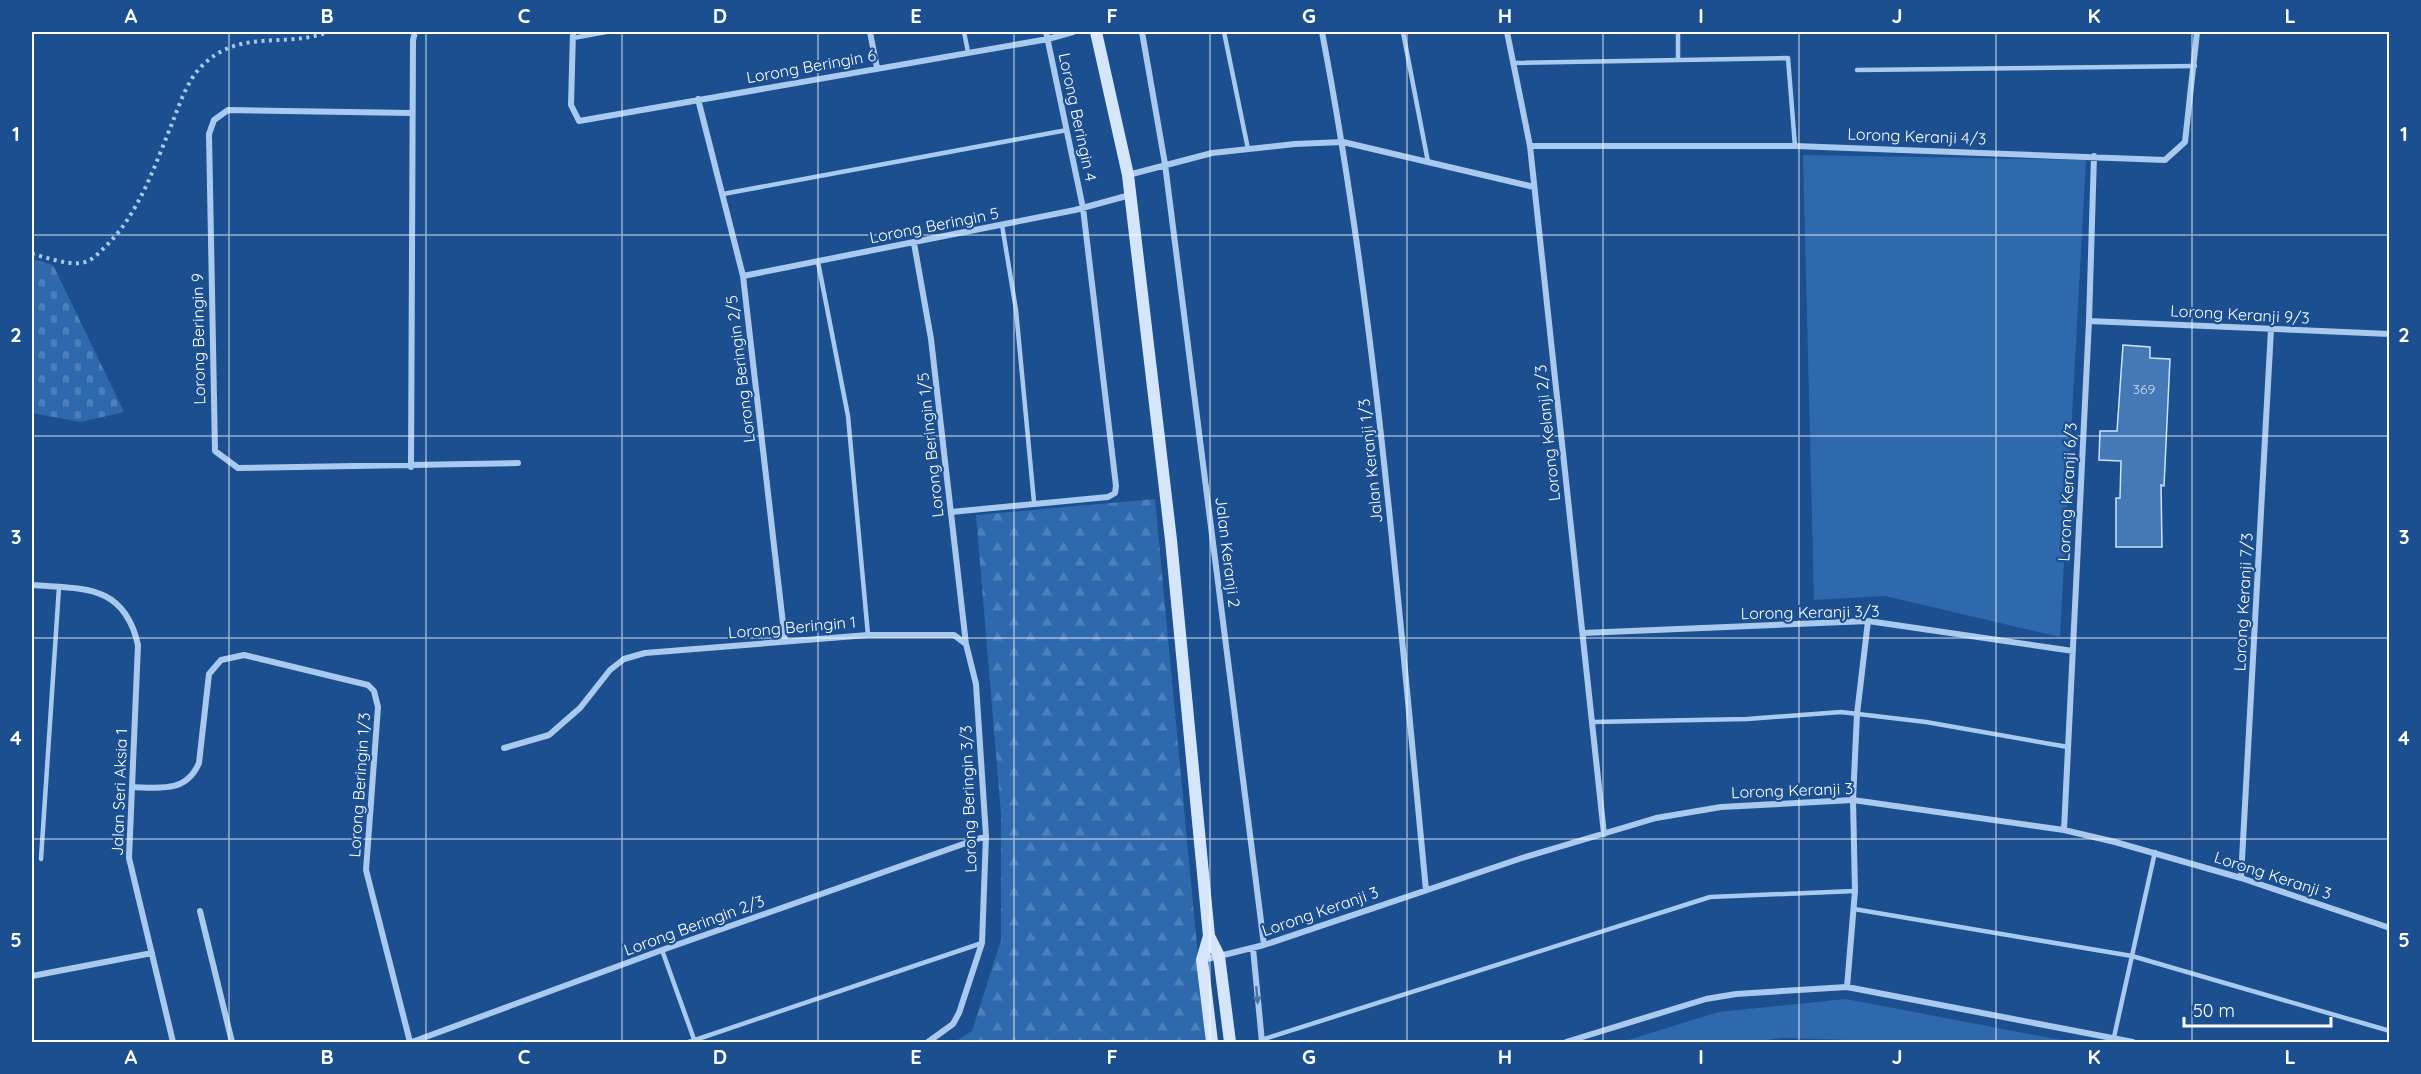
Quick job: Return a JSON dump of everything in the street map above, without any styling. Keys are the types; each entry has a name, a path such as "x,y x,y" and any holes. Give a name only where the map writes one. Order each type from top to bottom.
{"street":[{"path":"411,467 411,113 415,32"},
{"path":"870,32 877,68"},
{"name":"Lorong Beringin 6","path":"573,35 571,105 579,121 1073,32"},
{"path":"1096,32 1128,175 1171,540 1209,936 1219,956 1230,1042"},
{"name":"Jalan Keranji 2","path":"1142,32 1165,164 1264,945"},
{"name":"Jalan Keranji 1/3","path":"1322,32 1343,142 1372,348 1426,890"},
{"name":"Lorong Kelanji 2/3","path":"1507,32 1530,146 1604,834"},
{"name":"Lorong Keranji 4/3","path":"1530,146 1795,146 2164,160 2178,151 2185,142 2197,32"},
{"name":"Lorong Beringin 4","path":"1034,502 1108,497 1115,493 1116,486 1083,208 1047,35"},
{"name":"Lorong Beringin 2/5","path":"698,99 743,276 785,640"},
{"name":"Lorong Beringin 9","path":"411,113 228,111 214,120 209,134 215,451 238,468 411,467 518,463"},
{"path":"1128,175 1212,153 1343,142 1534,187"},
{"name":"Lorong Keranji 6/3","path":"2064,830 2089,321 2094,156"},
{"name":"Lorong Beringin 5","path":"743,276 1002,225 1083,208 1130,195"},
{"name":"Lorong Beringin 1/5","path":"914,243 931,339 966,644"},
{"name":"Lorong Keranji 9/3","path":"2089,321 2390,334"},
{"name":"Lorong Keranji 7/3","path":"2241,878 2271,328"},
{"path":"951,512 1034,502"},
{"path":"32,585 59,587"},
{"name":"Jalan Seri Aksia 1","path":"59,587 93,589 107,597 128,617 138,645 129,858 173,1042"},
{"path":"1847,987 1855,891 1853,800 1857,714 1868,621"},
{"name":"Lorong Keranji 3/3","path":"1583,633 1868,621 2073,651"},
{"name":"Lorong Beringin 1","path":"504,748 549,735 580,708 610,670 624,659 645,653 868,634 954,635 966,644"},
{"name":"Lorong Beringin 3/3","path":"931,1041 953,1024 959,1013 982,943 986,836 976,684 966,644"},
{"name":"Lorong Beringin 1/3","path":"132,787 167,789 176,787 194,774 199,763 209,674 221,660 244,655 368,685 374,691 378,707 366,870 411,1042"},
{"name":"Lorong Keranji 3","path":"1202,960 1264,945 1426,890 1656,819 1721,807 1853,800 2064,830 2155,852 2390,928"},
{"name":"Lorong Beringin 2/3","path":"411,1042 662,950 986,836"},
{"path":"200,911 231,1042"},
{"path":"1209,936 1202,960 1212,1042"},
{"path":"1253,948 1262,1041"},
{"path":"32,976 152,953"},
{"path":"1566,1042 1706,999 1736,994 1847,987 2133,1042"}],"lane":[{"path":"573,35 606,32"},
{"path":"964,32 968,52"},
{"path":"1224,32 1248,149"},
{"path":"1403,32 1428,162"},
{"path":"1678,32 1678,60"},
{"path":"1513,63 1788,58 1795,146"},
{"path":"1857,70 2195,66"},
{"path":"723,194 1067,130"},
{"path":"1002,225 1016,310 1034,502"},
{"path":"818,262 848,416 868,634"},
{"path":"41,859 59,587"},
{"path":"1592,722 1747,719 1841,712 2068,747"},
{"path":"2114,1037 2155,852"},
{"path":"1262,1041 1710,897 1855,891"},
{"path":"1854,909 2132,956 2390,1032"},
{"path":"662,950 693,1042 982,943"}],"path":[{"path":"32,254 81,263 92,260 112,240 145,188 182,97 199,69 217,54 238,43 311,38 328,32"}],"green space":[{"path":"1803,155 2086,160 2060,637 1885,596 1814,600"},
{"path":"32,259 53,265 124,412 81,422 32,413"},
{"path":"1155,499 1206,1042 955,1042 972,1031 1001,940 1001,814 976,515"},
{"path":"1846,999 2071,1042 1916,1042 1782,1038 1746,1042 1622,1042 1718,1012"}],"building":[{"path":"2123,345 2150,347 2150,358 2170,359 2164,486 2161,485 2162,547 2116,547 2116,498 2120,498 2121,461 2099,460 2100,431 2117,431"}]}
